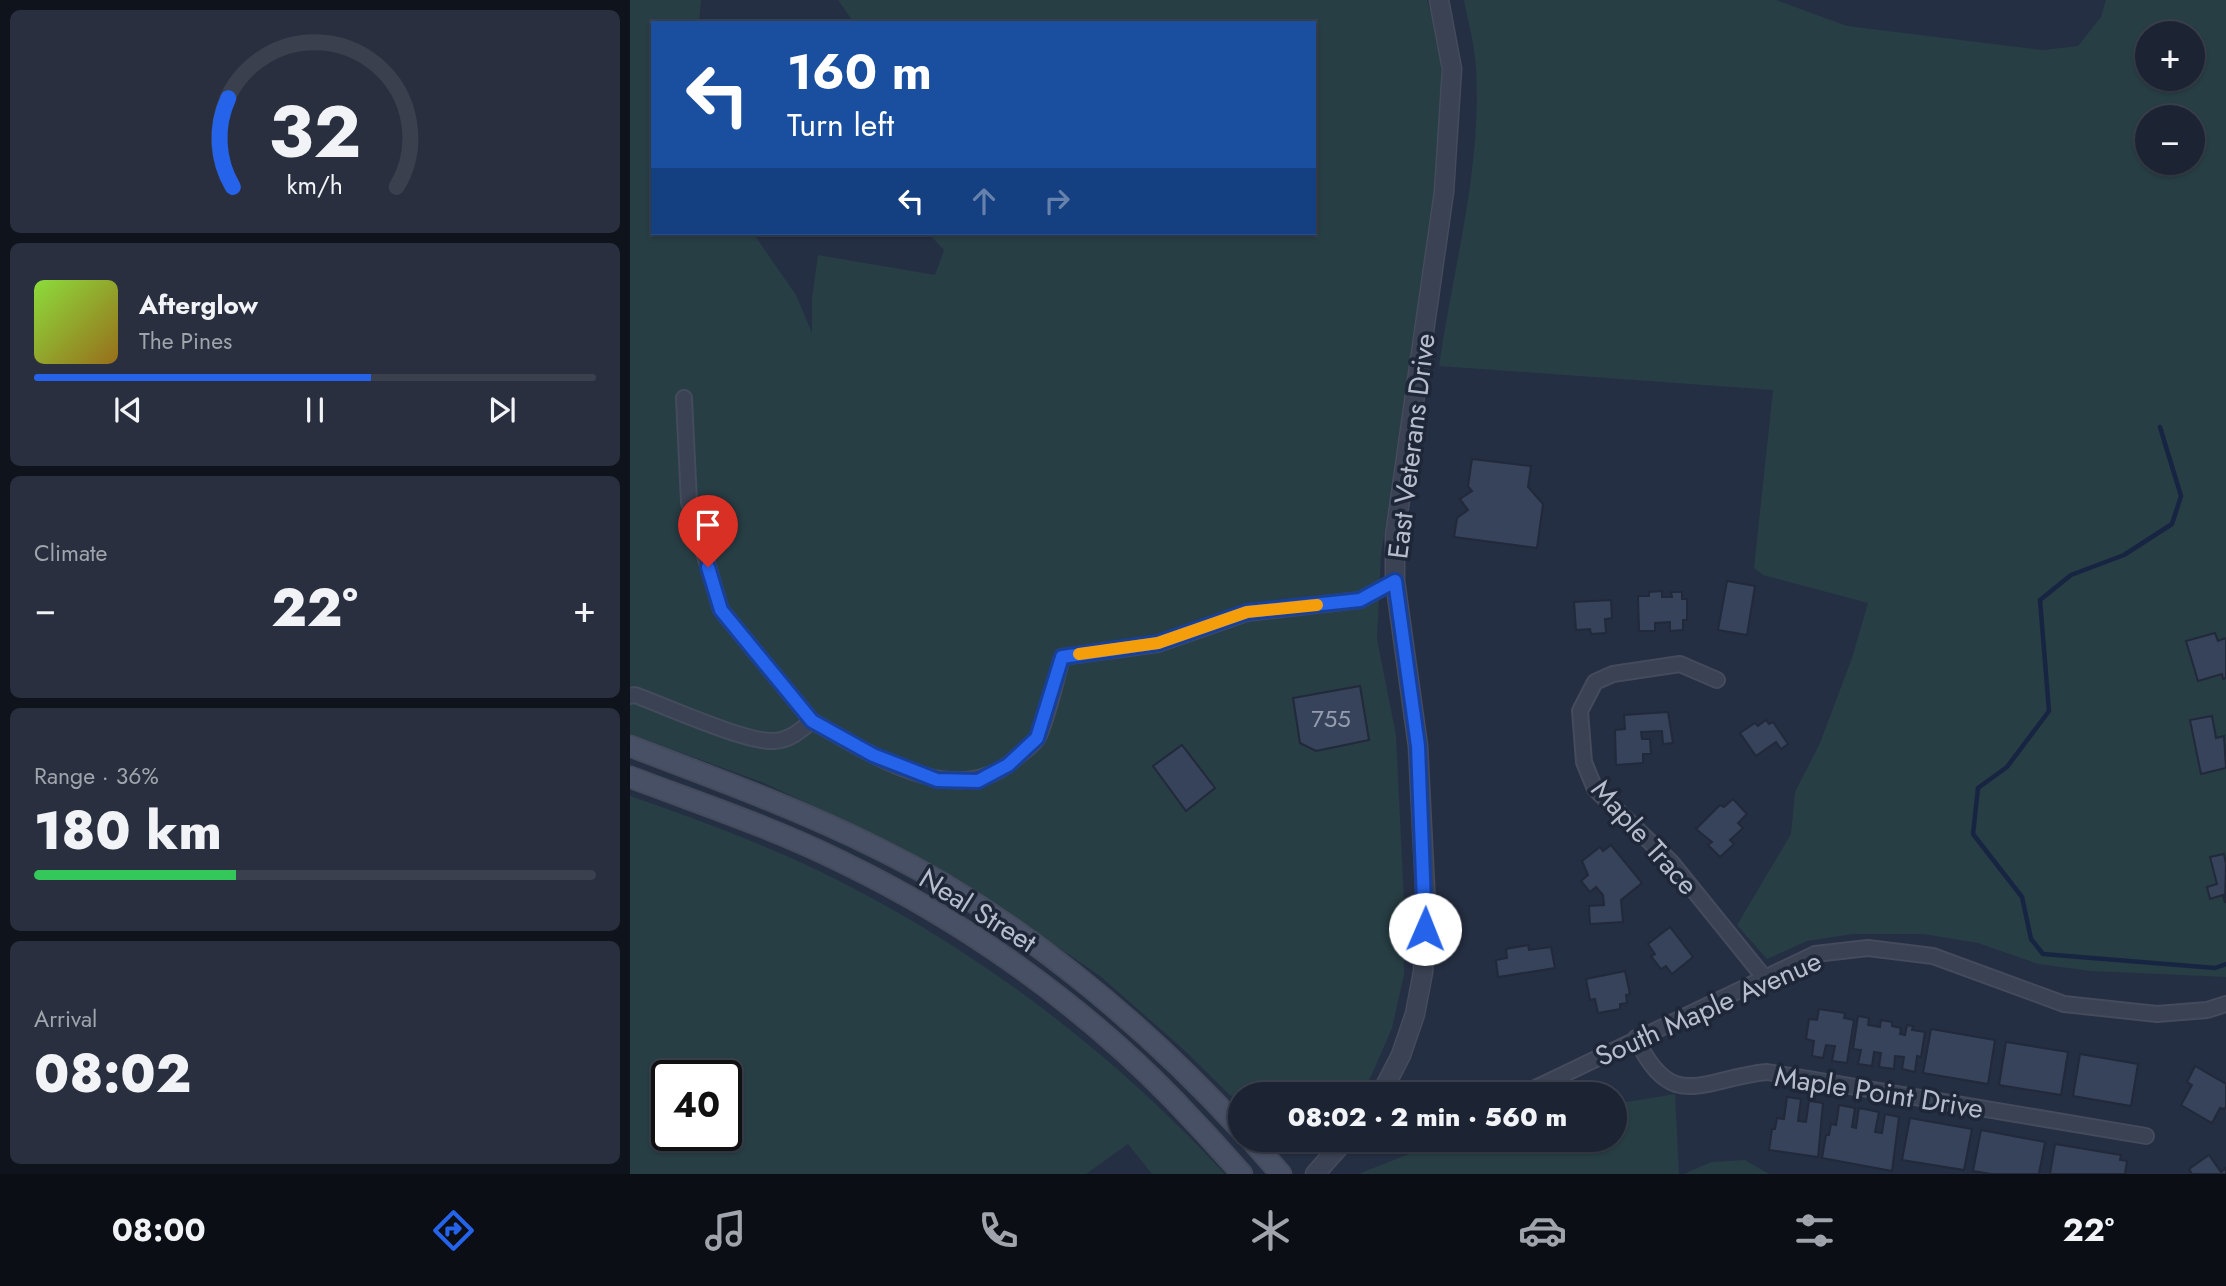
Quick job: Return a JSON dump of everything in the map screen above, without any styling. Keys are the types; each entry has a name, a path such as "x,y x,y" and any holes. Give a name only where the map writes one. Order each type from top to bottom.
{"main road":[{"name":"Neal Street","path":"630,746 806,814 882,850 955,891 1074,975 1119,1011 1144,1032 1228,1117"},
{"name":"Neal Street","path":"630,777 754,824 844,863 972,937 1023,970 1114,1044 1173,1099 1242,1174"},
{"path":"1262,1152 1282,1174"}],"street":[{"name":"East Veterans Drive","path":"1387,1082 1401,1055 1415,1014 1423,972 1426,907 1418,746 1395,581 1395,535 1444,192 1452,69 1438,0"},
{"path":"684,398 690,502 721,610 812,721 873,755 937,780 978,781 1008,765 1037,738 1062,657 1158,643 1247,612 1360,600 1395,581"},
{"name":"Maple Trace","path":"1717,680 1680,664 1613,674 1595,682 1580,711 1584,762 1595,789 1671,862 1763,976"},
{"path":"630,696 635,695 745,736 772,741 792,737 812,721"},
{"name":"South Maple Avenue","path":"1547,1082 1763,976 1815,954 1868,948 1933,956 2063,1004 2157,1014 2207,1010 2226,1004"},
{"name":"Maple Point Drive","path":"1636,1038 1648,1063 1659,1076 1678,1085 1698,1087 1746,1074 1767,1072 2146,1136"},
{"path":"1315,1174 1334,1152"}],"green space":[{"path":"630,0 701,0 699,21 651,21 651,235 754,235 796,295 812,333 812,298 818,255 935,275 944,250 930,235 1316,235 1316,21 853,21 838,0 1427,0 1439,39 1442,84 1437,167 1426,260 1381,555 1377,639 1396,735 1404,902 1404,975 1392,1028 1368,1082 1228,1082 1228,1093 1183,1049 1100,976 983,896 898,846 764,783 630,734"},
{"path":"1464,0 1776,0 1847,26 2043,50 2078,46 2101,17 2106,0 2226,0 2226,977 2091,971 2038,964 1978,943 1923,934 1853,934 1807,941 1767,959 1737,925 1791,834 1795,792 1820,743 1852,658 1868,603 1763,575 1754,568 1773,390 1439,366 1475,144 1477,106 1473,43"},
{"path":"630,796 714,826 797,861 851,887 953,946 1003,979 1097,1051 1184,1131 1225,1174 1152,1174 1128,1144 1086,1174 630,1174"},
{"path":"1675,1094 1679,1174 1358,1174 1414,1152 1627,1152 1627,1102"},
{"path":"1745,1160 1769,1174 1684,1174 1711,1162"}],"building":[{"path":"1472,459 1531,466 1528,487 1543,504 1537,548 1454,537 1457,518 1468,510 1460,499 1472,491 1468,486"},
{"path":"1727,581 1755,586 1747,635 1718,630"},
{"path":"1662,591 1662,597 1672,597 1671,592 1682,592 1682,599 1687,599 1687,620 1683,620 1683,630 1670,631 1670,622 1655,623 1655,631 1639,631 1638,596 1649,596 1649,592"},
{"path":"1611,600 1612,618 1605,619 1606,633 1591,634 1590,629 1576,630 1574,602"},
{"path":"2215,633 2218,641 2226,638 2226,678 2223,679 2222,674 2198,681 2186,641"},
{"path":"1360,686 1369,740 1316,751 1300,743 1293,698"},
{"path":"1668,712 1673,743 1663,744 1662,731 1641,732 1642,739 1650,739 1651,754 1643,754 1643,763 1616,765 1615,730 1625,729 1624,715"},
{"path":"2212,716 2216,738 2224,736 2226,768 2201,774 2190,720"},
{"path":"1766,720 1769,724 1773,722 1788,744 1781,749 1776,742 1756,756 1740,733 1755,723 1758,726"},
{"path":"1182,745 1215,788 1186,811 1153,766"},
{"path":"1733,799 1747,814 1738,823 1743,828 1730,840 1734,844 1720,857 1708,845 1712,842 1696,829 1720,805 1724,807"},
{"path":"1611,845 1642,883 1621,900 1623,922 1590,924 1589,906 1604,905 1603,895 1596,887 1590,892 1581,881 1588,875 1582,861 1600,847 1603,851"},
{"path":"2224,854 2225,903 2223,895 2210,899 2207,887 2217,884 2210,857"},
{"path":"1670,927 1693,957 1672,974 1666,966 1661,969 1651,956 1655,954 1648,944"},
{"path":"1528,945 1529,950 1551,947 1555,968 1498,977 1496,960 1507,958 1506,949"},
{"path":"1625,971 1630,994 1626,995 1627,1003 1620,1004 1620,1009 1598,1013 1595,999 1590,1000 1586,979"},
{"path":"1819,1009 1845,1013 1844,1018 1854,1020 1847,1063 1832,1061 1835,1046 1826,1045 1823,1058 1812,1056 1814,1041 1806,1039 1809,1019 1817,1020"},
{"path":"1858,1016 1869,1018 1868,1025 1880,1027 1881,1020 1892,1022 1892,1026 1901,1028 1900,1034 1905,1035 1907,1025 1913,1026 1912,1030 1925,1032 1921,1057 1917,1056 1915,1072 1902,1069 1904,1057 1895,1056 1894,1069 1879,1067 1881,1053 1874,1052 1872,1066 1858,1064 1861,1050 1853,1049"},
{"path":"1931,1029 1995,1040 1988,1084 1923,1073"},
{"path":"2006,1042 2068,1052 2061,1095 1999,1085"},
{"path":"2080,1054 2138,1064 2131,1106 2073,1096"},
{"path":"2195,1066 2226,1084 2226,1107 2220,1108 2212,1123 2181,1105 2192,1085 2187,1082"},
{"path":"1787,1097 1801,1099 1798,1121 1806,1122 1809,1101 1823,1103 1818,1157 1769,1150 1772,1129 1775,1129 1777,1118 1784,1119"},
{"path":"1839,1105 1855,1108 1852,1127 1856,1128 1859,1108 1879,1112 1875,1132 1882,1133 1885,1114 1899,1117 1892,1171 1822,1158 1826,1135 1829,1135 1831,1124 1836,1125"},
{"path":"1910,1118 1972,1129 1964,1170 1902,1160"},
{"path":"1981,1130 2045,1142 2039,1174 1991,1174 1973,1171"},
{"path":"2055,1144 2121,1155 2120,1160 2127,1161 2125,1174 2050,1174"},
{"path":"2209,1155 2221,1172 2226,1168 2226,1174 2192,1174 2189,1169"}],"waterway":[{"path":"2160,427 2181,496 2172,524 2124,555 2071,575 2040,600 2049,711 2007,767 1978,788 1973,834 2022,897 2031,939 2043,954 2215,968 2226,964"}],"slow traffic":[{"path":"1079,654 1158,643 1247,612 1317,605"}],"route":[{"path":"708,567 721,610 812,721 873,755 937,780 978,781 1008,765 1037,738 1062,657 1158,643 1247,612 1360,600 1395,581 1418,746 1425,929"}]}
